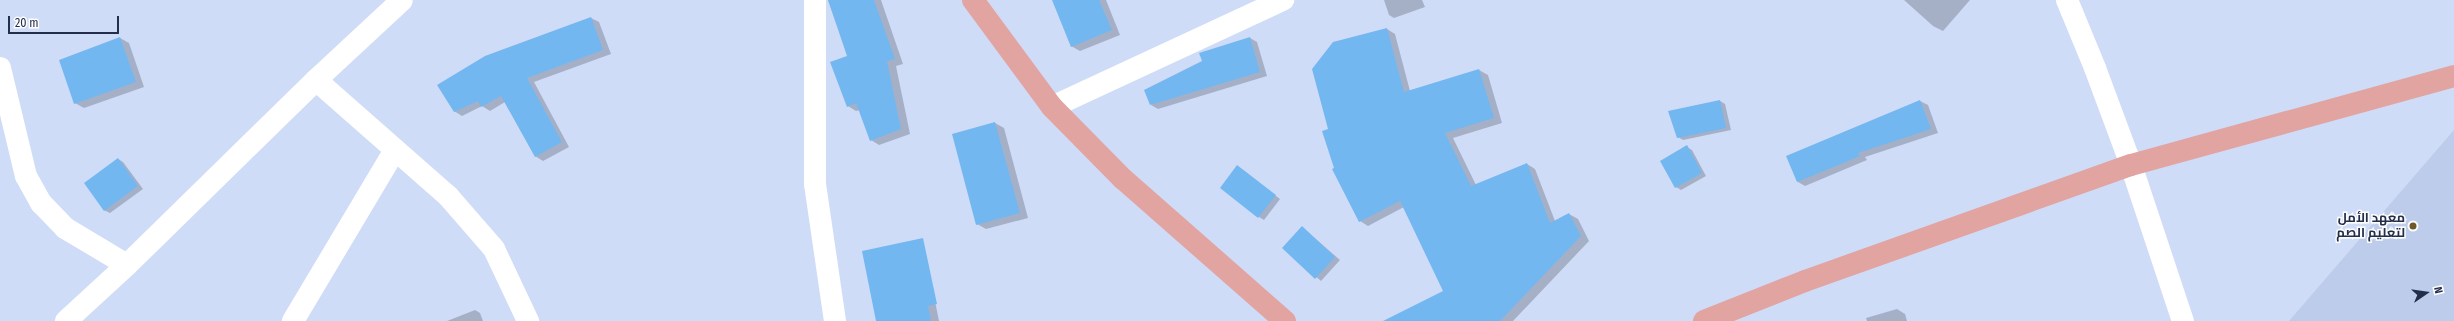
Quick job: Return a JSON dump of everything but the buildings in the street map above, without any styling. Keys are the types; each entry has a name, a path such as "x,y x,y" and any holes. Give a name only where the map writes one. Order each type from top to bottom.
{"main road":[{"path":"973,0 1052,107 1122,178 1285,321"},
{"path":"1704,321 1805,281 2131,165 2454,76"}],"street":[{"path":"66,321 127,265 316,80 402,0"},
{"path":"815,0 815,184 834,321"},
{"path":"1052,107 1283,0"},
{"path":"2067,0 2095,68 2131,165 2184,321"},
{"path":"0,68 26,176 41,203 65,228 127,265"},
{"path":"316,80 448,196 494,249 528,321"},
{"path":"293,321 395,150"}],"shaded area":[{"name":"معهد الأمل لتعليم الصم","path":"2454,130 2454,321 2289,321"}],"place":[{"name":"معهد الأمل لتعليم الصم","path":"2413,226"}]}
